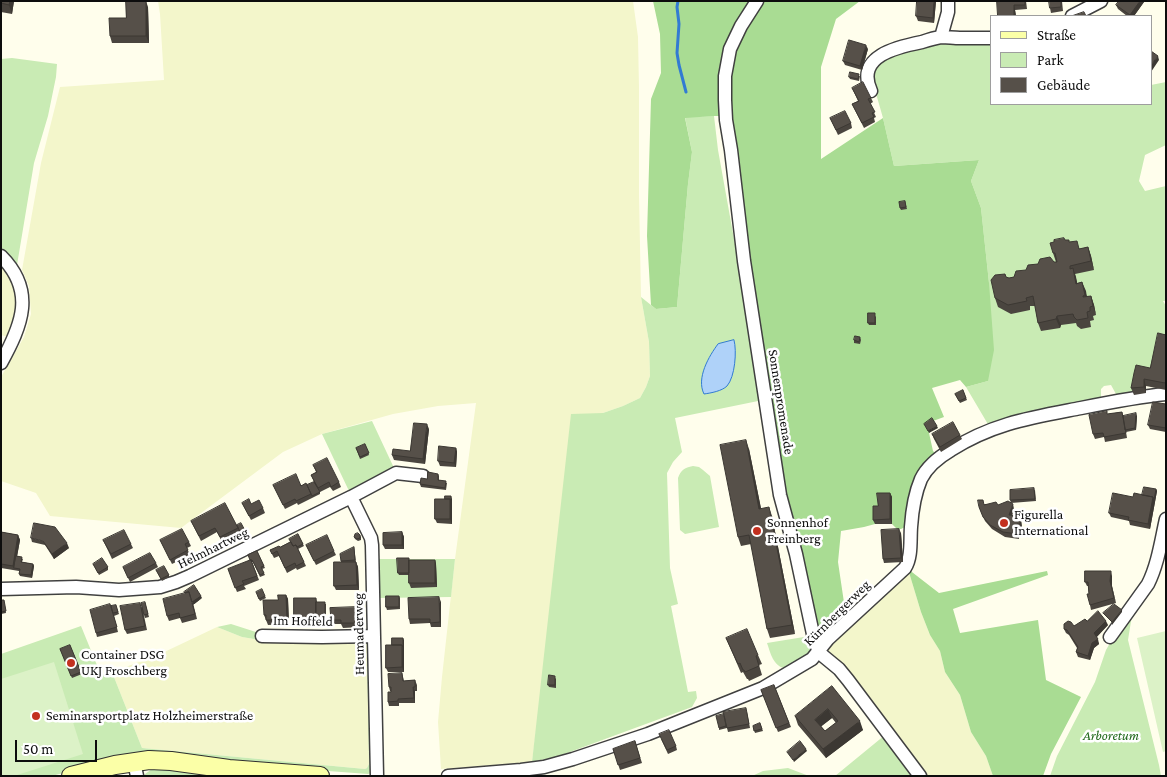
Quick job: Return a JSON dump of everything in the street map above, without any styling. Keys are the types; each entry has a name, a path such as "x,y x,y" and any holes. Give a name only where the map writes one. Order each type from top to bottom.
{"street":[{"name":"Sonnenpromenade","path":"757,1 741,26 730,49 725,76 726,120 744,261 779,488 818,650"},
{"path":"941,37 948,12 948,1"},
{"path":"1074,15 1101,1"},
{"path":"871,91 867,82 868,73 873,62 878,56 892,49 941,37 990,38"},
{"path":"1,256 9,264 17,277 23,300 19,326 11,346 1,363"},
{"name":"Kürnbergerweg","path":"448,776 522,770 544,767 574,759 630,740 763,688 812,659 828,639 906,566 909,554 912,517 919,484 934,462 943,455 978,434 1006,424 1041,415 1128,398 1166,394"},
{"name":"Helmhartweg","path":"1,589 76,587 119,590 160,587 190,576 396,473 423,476"},
{"name":"Heumaderweg","path":"350,497 371,538 372,544 377,776"},
{"path":"1110,637 1151,578 1166,519"},
{"name":"Im Hoffeld","path":"262,636 374,636"},
{"path":"818,650 848,680 920,776"},
{"path":"71,776 135,769 149,760 229,769 320,776"}],"green space":[{"path":"158,1 633,1 638,37 641,297 649,342 650,376 640,398 603,413 543,676 532,762 441,769 438,722 442,677 455,559 476,403 438,406 393,414 322,434 283,452 181,528 50,516 36,493 1,481 1,377 24,337 31,314 29,286 22,270 41,163 60,87 164,80"},
{"path":"653,1 860,1 836,19 821,67 821,159 883,118 894,166 979,160 971,181 981,208 989,283 994,350 988,381 966,387 960,380 932,388 944,417 933,421 929,433 933,451 940,453 905,527 897,529 892,524 875,524 841,531 838,562 846,616 820,641 787,510 727,116 685,118 692,152 677,307 656,309 651,305 647,236 651,99 661,73 660,34"},
{"path":"942,43 990,43 990,105 1152,105 1152,85 1166,82 1166,145 1145,155 1139,181 1145,191 1166,186 1166,301 1163,301 1166,306 1166,342 1152,374 1134,395 1116,394 1111,385 1104,386 1101,389 1101,399 989,426 966,387 988,381 989,283 981,208 971,181 979,160 894,166 871,76 885,56"},
{"path":"12,58 57,64 48,116 34,163 17,265 1,249 1,59"},
{"path":"714,116 718,150 763,400 675,418 682,452 673,462 667,473 670,568 678,604 671,606 688,692 696,691 697,698 692,707 559,756 532,762 571,414 603,413 623,406 640,398 646,387 650,376 649,342 641,297 656,309 677,307 692,152 685,117"},
{"path":"1,264 14,284 17,301 8,337 1,335"},
{"path":"372,421 394,468 349,491 322,434"},
{"path":"693,466 699,467 710,476 719,527 685,534 680,530 678,478 683,470"},
{"path":"377,559 455,559 451,597 378,598"},
{"path":"908,569 921,612 930,635 940,651 945,672 960,695 971,732 986,756 993,776 924,776 826,650 826,647"},
{"path":"908,569 939,593 1047,571 1048,575 953,609 960,633 1038,620 1046,680 1081,697 1051,754 1043,776 993,776 986,756 971,732 960,695 945,672 940,651 930,635 921,612"},
{"name":"Arboretum","path":"1133,609 1128,640 1161,776 1050,776 1057,756 1095,682 1106,650 1118,629"},
{"path":"231,624 259,633 362,640 368,643 371,773 235,764 110,760 52,776 1,776 1,654 81,626 101,675 112,672 142,748 367,768 369,764 366,643 361,641 260,640 242,637 217,627"},
{"path":"217,627 242,637 260,640 361,641 366,643 369,764 367,768 142,748 112,672 158,655"},
{"path":"1166,631 1166,751 1163,752 1137,638"},
{"path":"810,636 811,652 787,668 782,668 773,659 767,643"},
{"name":"Seminarsportplatz Holzheimerstraße","path":"54,662 83,754 14,776 1,776 1,679"},
{"path":"885,735 916,776 835,776"},
{"path":"788,768 809,776 752,776 763,771"},
{"path":"152,769 159,769 212,776 144,776"}],"water":[{"path":"734,340 735,364 730,382 722,389 704,394 702,388 703,374 711,355 718,344"}],"building":[{"path":"1,1 10,1 9,5 1,3"},
{"path":"126,1 146,1 146,36 110,36 109,18 126,18"},
{"path":"917,1 934,1 933,18 916,16"},
{"path":"997,1 1025,1 1025,5 1014,5 1014,15 998,15"},
{"path":"1049,1 1061,1 1061,7 1050,8"},
{"path":"1119,1 1140,1 1130,15 1116,5"},
{"path":"1084,12 1086,15 1075,15"},
{"path":"849,40 866,45 860,66 843,61"},
{"path":"1152,52 1158,56 1152,64"},
{"path":"850,72 859,74 858,79 849,77"},
{"path":"863,82 871,98 868,99 875,112 872,113 874,117 862,123 852,104 859,101 852,88"},
{"path":"845,111 851,123 836,130 830,118"},
{"path":"905,201 906,207 900,208 899,202"},
{"path":"1064,238 1069,240 1069,242 1077,241 1079,249 1088,247 1091,261 1070,266 1070,269 1073,268 1076,284 1082,282 1085,295 1083,297 1091,296 1093,306 1087,312 1088,318 1077,320 1073,314 1057,316 1056,319 1038,323 1033,296 1026,298 1027,301 1008,305 995,298 991,280 995,275 1005,274 1009,278 1014,277 1016,271 1026,270 1028,265 1038,264 1040,259 1050,257 1054,262 1057,262 1050,243"},
{"path":"868,313 875,313 875,323 868,323"},
{"path":"1158,333 1166,335 1165,383 1144,379 1144,387 1131,388 1136,365 1150,368"},
{"path":"855,336 860,337 859,342 854,340"},
{"path":"963,390 966,398 959,401 955,394"},
{"path":"1153,402 1166,404 1166,428 1148,425"},
{"path":"1107,411 1107,414 1122,412 1126,433 1104,437 1103,433 1093,434 1089,415"},
{"path":"1136,413 1135,428 1125,430 1123,416"},
{"path":"932,418 937,426 928,431 924,424"},
{"path":"953,422 960,435 940,447 932,434"},
{"path":"414,423 427,424 423,459 392,455 393,449 410,451"},
{"name":"Sonnenhof Freinberg","path":"746,440 759,509 769,507 792,625 767,629 749,535 738,537 720,445"},
{"path":"365,444 369,453 360,457 356,448"},
{"path":"439,446 456,448 454,463 438,461"},
{"path":"327,458 339,482 331,487 329,482 318,488 311,475 317,472 313,465"},
{"path":"428,472 438,474 438,480 446,481 445,488 420,484 421,478 427,479"},
{"path":"296,474 301,486 306,483 311,494 283,505 273,485"},
{"path":"314,482 320,492 312,496 307,485"},
{"path":"1144,487 1156,489 1154,500 1153,497 1142,495"},
{"path":"1034,488 1035,499 1010,500 1010,490"},
{"path":"877,493 890,493 890,519 873,520 873,506 878,506"},
{"path":"1113,493 1133,497 1134,493 1153,497 1148,524 1128,520 1129,517 1109,513"},
{"path":"445,496 451,496 451,501 450,499 445,499"},
{"path":"249,499 251,504 259,500 263,508 249,516 242,503"},
{"path":"435,499 450,499 450,519 435,519"},
{"name":"Figurella International","path":"978,500 983,500 984,505 996,502 998,505 1008,501 1013,504 1009,515 1020,516 1020,524 1017,524 1018,534 1003,532 990,525 983,517"},
{"path":"225,503 238,528 220,537 215,528 199,536 191,521"},
{"path":"34,523 55,527 67,543 52,554 43,541 31,538"},
{"path":"241,523 248,536 243,539 237,525"},
{"path":"182,529 189,542 185,544 188,550 170,560 160,540"},
{"path":"899,529 901,558 883,559 881,530"},
{"path":"124,530 131,544 111,554 103,540"},
{"path":"1,532 18,535 13,566 1,564"},
{"path":"402,532 402,545 383,545 383,533"},
{"path":"358,533 360,538 357,539 354,537"},
{"path":"298,534 303,544 297,547 296,545 293,546 289,539"},
{"path":"327,535 334,551 314,561 306,545"},
{"path":"291,542 293,546 296,545 304,562 296,566 295,563 285,568 277,551 272,554 270,550"},
{"path":"354,547 355,560 341,561 340,554"},
{"path":"257,551 264,566 261,567 264,573 260,575 248,555"},
{"path":"150,553 156,563 128,578 123,567"},
{"path":"16,556 22,557 21,562 33,564 31,575 19,574 20,569 14,568"},
{"path":"102,558 108,567 98,573 93,564"},
{"path":"397,558 409,558 409,573 398,573"},
{"path":"251,560 257,576 242,581 244,584 235,588 228,569"},
{"path":"409,560 435,560 435,583 409,583"},
{"path":"334,562 356,562 357,585 334,586"},
{"path":"164,566 169,575 161,579 156,570"},
{"path":"1085,571 1111,571 1110,581 1114,598 1090,605 1087,594 1089,594 1088,582 1085,582"},
{"path":"194,585 201,596 192,602 189,592 184,592"},
{"path":"262,589 265,596 259,599 256,592"},
{"path":"189,592 195,614 180,618 179,613 167,616 163,599"},
{"path":"278,595 286,595 287,620 266,620 263,600 278,600"},
{"path":"386,596 399,596 399,607 386,607"},
{"path":"439,597 440,622 430,623 430,619 409,619 408,598"},
{"path":"294,598 316,598 316,623 294,623"},
{"path":"1,600 4,600 6,611 1,612"},
{"path":"145,602 148,614 144,615 141,603"},
{"path":"316,602 325,602 325,618 316,618"},
{"path":"140,603 145,626 125,630 120,606"},
{"path":"110,604 117,627 96,633 90,610"},
{"path":"1114,604 1122,610 1112,622 1103,613"},
{"path":"116,605 118,612 113,613 111,606"},
{"path":"357,607 359,623 341,623 341,620 331,620 330,608"},
{"path":"1098,611 1106,621 1094,633 1098,639 1092,643 1088,656 1076,652 1078,647 1067,630 1064,629 1064,624 1068,621 1074,626 1085,619 1087,621"},
{"path":"747,629 758,655 756,656 759,666 745,672 740,663 738,664 726,638"},
{"path":"392,638 403,638 403,647 402,645 392,645"},
{"name":"Container DSG UKJ Froschberg","path":"70,645 81,672 71,676 60,649"},
{"path":"386,645 402,645 402,667 386,668"},
{"path":"402,673 403,681 415,680 415,687 413,687 414,698 388,702 388,692 391,692 391,687 389,687 388,674"},
{"path":"549,675 555,676 555,685 548,685"},
{"path":"774,685 789,723 776,728 761,690"},
{"path":"832,686 860,721 823,749 795,716","holes":["828,709 838,721 825,731 815,720"]},
{"path":"746,708 749,724 727,728 723,712"},
{"path":"724,714 726,726 719,728 716,716"},
{"path":"760,723 762,729 754,731 753,726"},
{"path":"669,730 676,746 667,750 659,734"},
{"path":"635,741 640,758 618,765 613,749"},
{"path":"800,741 806,749 793,760 787,752"}],"waterway":[{"path":"678,1 677,53 686,92"}],"place":[{"name":"Figurella International","path":"1004,523"},
{"name":"Sonnenhof Freinberg","path":"757,531"},
{"name":"Container DSG UKJ Froschberg","path":"71,663"},
{"name":"Seminarsportplatz Holzheimerstraße","path":"36,716"}]}
